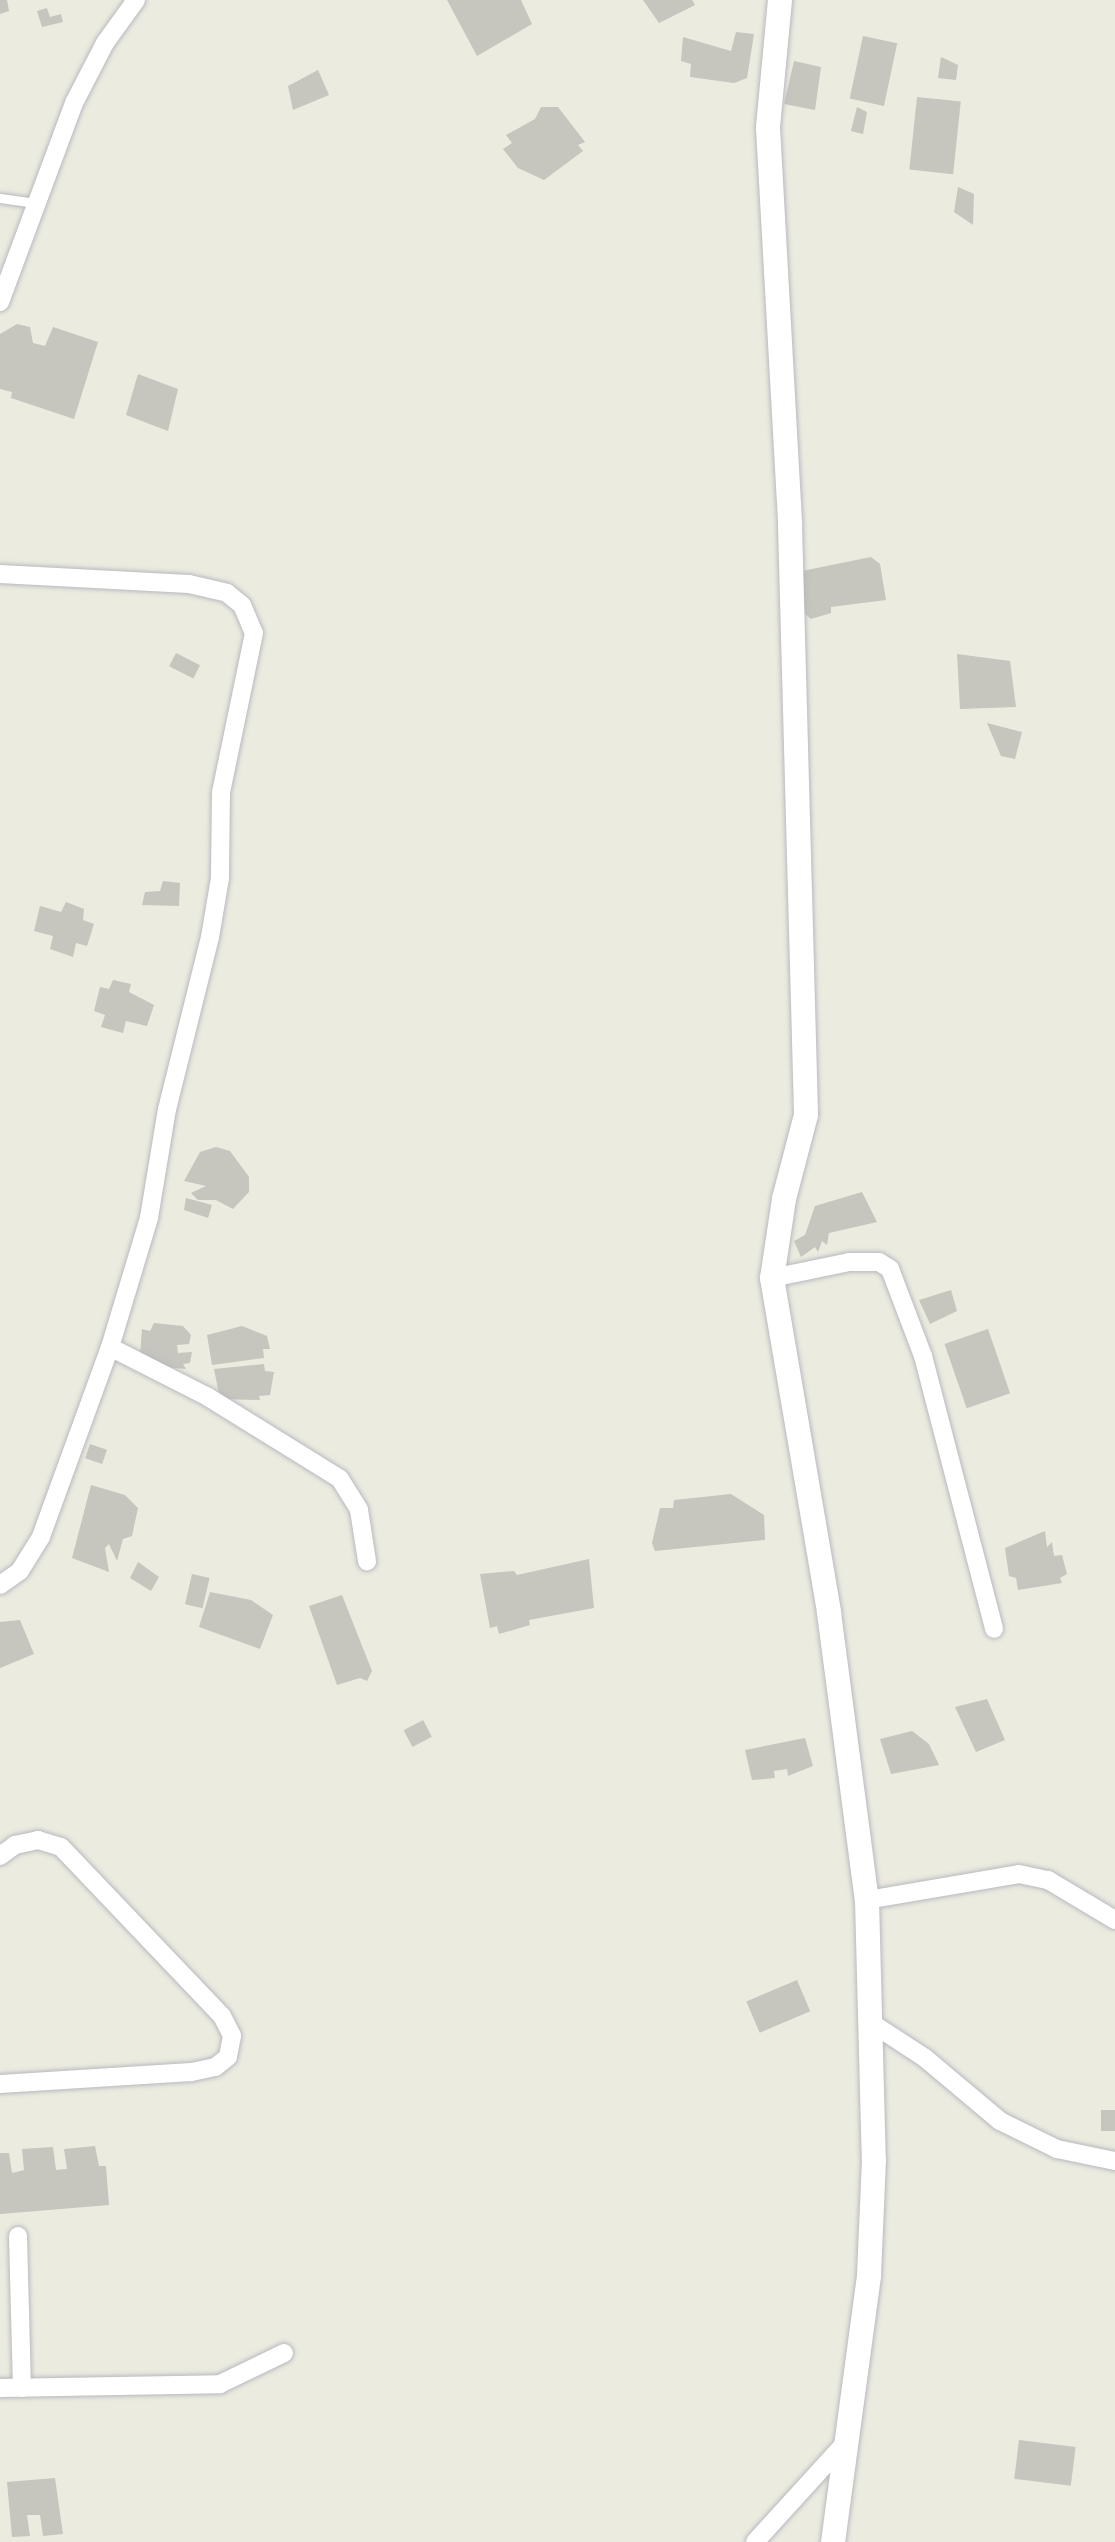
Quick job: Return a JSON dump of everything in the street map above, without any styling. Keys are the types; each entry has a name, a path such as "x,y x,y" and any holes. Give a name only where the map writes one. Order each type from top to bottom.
{"street":[{"path":"0,302 85,79 136,0"},
{"path":"780,0 768,128 790,526 806,1115 779,1225 772,1278 829,1613 867,1900 874,2160 869,2276 833,2542"},
{"path":"0,574 189,584 214,590 242,605 254,633 221,792 220,878 210,937 167,1109 149,1218 110,1347 41,1537 20,1571 0,1585"},
{"path":"772,1278 849,1262 879,1262 890,1269 923,1356 994,1629"},
{"path":"110,1347 208,1397 340,1479 359,1510 367,1561"},
{"path":"0,1565 20,1571"},
{"path":"0,1856 15,1845 38,1840 61,1847 222,2016 232,2036 228,2057 215,2067 191,2072 0,2084"},
{"path":"867,1900 1019,1874 1048,1880 1115,1920"},
{"path":"870,2022 925,2058 1000,2121 1057,2149 1115,2161"},
{"path":"18,2236 22,2388"},
{"path":"0,2388 220,2384 284,2353"},
{"path":"755,2542 847,2441"}],"lane":[{"path":"0,198 36,203"}],"building":[{"path":"0,0 7,0 9,11 0,14"},
{"path":"447,0 521,0 532,24 477,56"},
{"path":"643,0 692,0 695,5 659,23"},
{"path":"47,8 50,17 61,14 63,22 42,27 37,11"},
{"path":"736,32 754,34 747,78 734,83 690,77 691,64 681,61 683,37 731,51"},
{"path":"863,36 897,43 884,106 850,99"},
{"path":"941,57 958,65 956,80 938,78"},
{"path":"794,61 821,67 815,110 784,104"},
{"path":"318,70 329,95 293,110 288,86"},
{"path":"917,97 961,102 953,174 909,170"},
{"path":"541,107 558,107 585,142 578,145 583,151 544,180 518,168 503,149 512,143 506,135 535,119"},
{"path":"857,107 867,112 863,134 851,131"},
{"path":"958,187 974,194 973,225 954,212"},
{"path":"17,324 30,327 33,343 45,346 53,327 98,342 74,419 11,398 12,392 0,389 0,334"},
{"path":"138,374 178,389 168,431 126,415"},
{"path":"871,557 880,564 886,600 831,607 831,613 811,619 805,614 797,572"},
{"path":"176,653 200,665 193,679 169,666"},
{"path":"957,654 1010,661 1016,707 960,709"},
{"path":"987,723 1022,732 1015,759 1001,756"},
{"path":"163,881 180,883 179,906 142,905 145,892 160,891"},
{"path":"66,902 84,909 83,920 94,924 87,946 76,943 73,957 50,949 53,936 34,931 40,906 61,912"},
{"path":"113,980 131,984 129,992 154,1005 147,1026 126,1021 123,1033 101,1027 105,1015 94,1011 100,987 109,989"},
{"path":"216,1147 230,1151 249,1177 249,1192 233,1209 216,1200 198,1200 191,1193 206,1186 184,1181 200,1152"},
{"path":"862,1192 877,1222 829,1233 827,1245 822,1241 818,1252 815,1247 801,1257 794,1241 805,1235 815,1206"},
{"path":"186,1198 212,1205 208,1218 184,1210"},
{"path":"951,1290 957,1311 930,1324 919,1300"},
{"path":"154,1323 183,1326 191,1335 189,1344 177,1345 178,1353 192,1352 190,1363 183,1364 186,1369 153,1366 140,1355 142,1329 150,1331"},
{"path":"242,1326 267,1336 270,1349 263,1349 264,1358 212,1365 207,1335"},
{"path":"988,1329 1010,1393 967,1408 945,1344"},
{"path":"264,1364 265,1371 274,1372 270,1395 259,1396 260,1400 220,1399 214,1369"},
{"path":"90,1444 107,1450 102,1464 85,1458"},
{"path":"91,1485 125,1495 138,1508 132,1536 123,1539 117,1561 109,1544 105,1548 109,1572 72,1558"},
{"path":"731,1494 764,1515 765,1540 655,1551 652,1543 660,1508 673,1508 674,1500"},
{"path":"1045,1531 1047,1547 1052,1542 1054,1556 1062,1555 1067,1574 1060,1578 1062,1583 1018,1590 1016,1578 1009,1576 1005,1548"},
{"path":"589,1559 594,1608 529,1620 530,1625 499,1634 497,1626 490,1628 480,1574 514,1571 517,1575"},
{"path":"138,1562 159,1577 151,1591 130,1578"},
{"path":"192,1574 210,1578 203,1608 185,1604"},
{"path":"210,1592 251,1600 273,1615 260,1649 199,1627"},
{"path":"342,1595 372,1671 367,1681 360,1678 337,1685 309,1606"},
{"path":"20,1620 34,1654 0,1668 0,1622"},
{"path":"987,1699 1005,1740 976,1752 955,1707"},
{"path":"423,1720 432,1737 412,1747 404,1730"},
{"path":"912,1731 929,1744 939,1765 891,1774 880,1739"},
{"path":"805,1738 813,1766 788,1776 787,1769 774,1771 775,1778 752,1780 745,1750"},
{"path":"797,1980 810,2011 760,2033 746,2001"},
{"path":"1101,2110 1115,2110 1115,2131 1101,2131"},
{"path":"95,2146 99,2166 106,2166 109,2205 0,2214 0,2153 9,2153 12,2173 24,2170 22,2149 53,2147 56,2170 67,2169 64,2149"},
{"path":"1019,2440 1076,2447 1071,2486 1014,2479"},
{"path":"55,2478 63,2534 43,2536 40,2515 27,2515 30,2536 12,2537 7,2482"}]}
